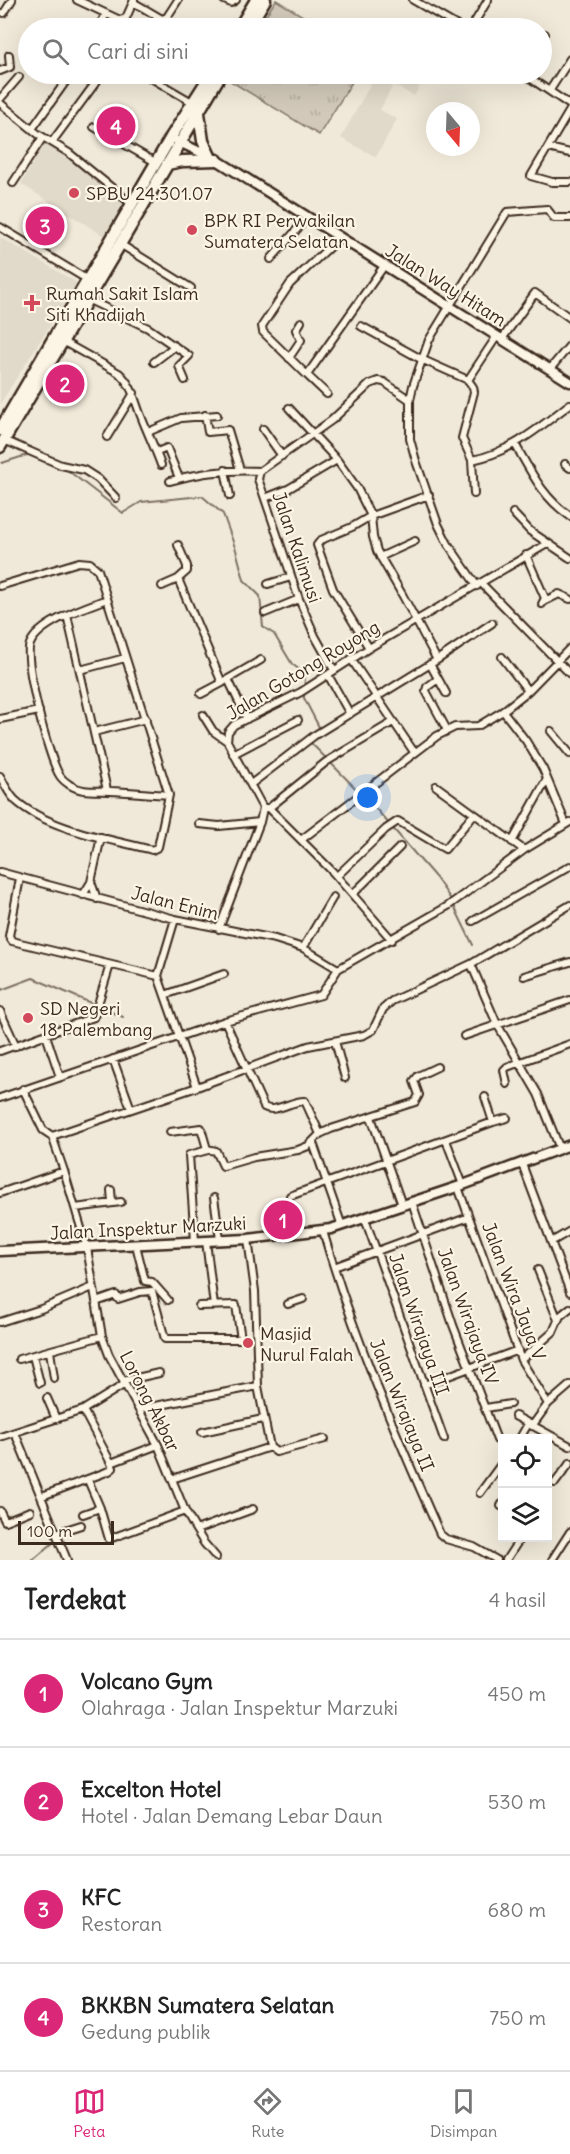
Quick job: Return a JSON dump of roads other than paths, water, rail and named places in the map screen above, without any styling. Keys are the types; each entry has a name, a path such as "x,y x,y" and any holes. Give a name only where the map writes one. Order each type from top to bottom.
{"highway":[{"path":"245,18 256,0"},
{"path":"254,18 265,0"},
{"path":"2,439 59,339 88,280 162,164 176,140 192,102 204,84"},
{"path":"176,140 199,113 215,84"},
{"path":"162,164 214,158 203,141 199,113"},
{"path":"59,339 87,299 120,244 136,207"}],"street":[{"path":"4,13 12,0"},
{"path":"164,18 178,0"},
{"path":"224,0 231,3 236,0"},
{"path":"413,0 444,18"},
{"path":"477,18 488,0"},
{"path":"80,1 115,18"},
{"path":"124,18 133,1 160,18"},
{"path":"104,18 106,14"},
{"path":"0,71 10,67 9,55"},
{"path":"550,90 570,59"},
{"path":"18,79 0,101 32,129 136,207"},
{"path":"32,129 64,84"},
{"path":"52,142 95,84"},
{"path":"161,84 192,102"},
{"path":"541,84 570,105"},
{"path":"570,110 531,176 552,182 570,182"},
{"path":"94,127 162,164"},
{"path":"13,183 43,137"},
{"name":"Jalan Way Hitam","path":"176,140 214,158 570,382"},
{"path":"548,148 570,153"},
{"path":"570,218 554,218 547,209 507,212 429,340 421,359 410,400 410,439 443,536 479,584 570,674"},
{"path":"271,259 307,218"},
{"path":"0,227 88,280"},
{"path":"327,394 263,332 262,326 290,284 339,238"},
{"path":"120,244 191,288"},
{"path":"307,375 384,266"},
{"path":"468,380 535,293 570,318"},
{"path":"87,299 145,326 189,356 179,366 185,380"},
{"path":"289,358 301,340 296,330 301,322"},
{"path":"361,326 421,359 468,380 474,390 462,438 472,460 474,494"},
{"path":"59,339 126,379 134,393 141,417 161,465"},
{"path":"550,369 570,345"},
{"path":"154,362 175,346"},
{"name":"Jalan Kalimusi","path":"334,670 315,636 299,599 258,479 260,471 314,434 373,382 384,382 410,400"},
{"path":"107,437 134,393"},
{"path":"472,460 495,454 515,444 570,404"},
{"path":"289,408 337,460 357,488 371,516 375,545 436,660"},
{"path":"205,415 208,432 228,430 240,470"},
{"path":"148,432 181,418 217,415"},
{"path":"263,429 282,456"},
{"path":"2,439 61,465 84,470 98,479 116,498"},
{"path":"515,444 543,492 553,504 570,516"},
{"path":"156,452 166,447 168,449 179,478"},
{"path":"266,498 288,489 337,460"},
{"path":"225,470 230,496"},
{"path":"170,481 225,470 260,471"},
{"path":"369,648 333,590 317,545 321,540 371,516 429,495"},
{"path":"513,513 522,524 547,544 570,558"},
{"path":"381,557 415,541"},
{"name":"Jalan Gotong Royong","path":"392,940 337,876 266,808 227,741 230,729 247,718 304,690 369,648 547,544"},
{"path":"162,586 178,579 186,572 187,568 178,545"},
{"path":"526,555 544,603 559,594 570,599"},
{"path":"0,586 69,564 85,562 98,570 169,795 160,842 156,849 152,850 69,829 43,818 15,800 0,776"},
{"path":"268,585 291,577"},
{"path":"178,579 225,681 247,718"},
{"path":"107,599 67,615 37,633 29,644 29,662 48,750 60,777 71,786 89,791 107,790 169,795"},
{"path":"265,612 299,599"},
{"path":"67,615 107,790"},
{"path":"251,784 315,735 492,623"},
{"path":"301,840 414,752 447,730 478,726 503,711 528,691 570,648"},
{"path":"80,670 125,657"},
{"path":"502,657 528,691"},
{"path":"351,659 414,752"},
{"path":"201,694 261,660"},
{"path":"430,664 446,693"},
{"path":"328,675 350,714"},
{"path":"438,679 427,687 426,691 447,730"},
{"path":"0,719 39,711"},
{"path":"0,1098 225,1021 321,995 338,969 448,906 524,850 568,823 548,779 526,741 503,711"},
{"path":"203,715 213,731 227,741"},
{"path":"94,732 146,719"},
{"path":"233,754 298,720"},
{"path":"219,929 266,808 328,760 393,722"},
{"path":"551,731 570,754"},
{"path":"512,842 548,779"},
{"path":"436,786 524,850"},
{"path":"337,876 386,829 398,821 445,849 474,814"},
{"path":"200,824 219,826 260,822"},
{"path":"83,895 92,882 101,837"},
{"path":"353,894 400,848"},
{"path":"473,921 570,866"},
{"name":"Jalan Enim","path":"0,872 175,919 274,939 303,948 338,969"},
{"path":"20,878 9,936 11,940 158,976"},
{"path":"92,882 97,899"},
{"path":"303,948 333,897"},
{"path":"52,1136 197,1087 308,1046 369,1033 383,1009 392,1001 471,964 570,905"},
{"path":"175,919 158,976 197,1087"},
{"path":"524,976 569,962 570,970"},
{"path":"471,964 497,1024 538,1094 560,1149"},
{"path":"0,1051 86,1022 94,1017 110,965"},
{"path":"165,995 224,974"},
{"path":"464,1036 570,1000"},
{"path":"0,1011 16,1046"},
{"path":"225,1021 266,1109 300,1100 304,1101 320,1134"},
{"path":"46,1035 60,1077"},
{"path":"335,1041 345,1078"},
{"path":"507,1084 505,1069 520,1061 570,1044"},
{"path":"113,1059 130,1109"},
{"path":"195,1241 189,1155 208,1150 216,1151 223,1166 254,1157 285,1154 313,1143 320,1134 415,1101 418,1095 414,1081 418,1076 437,1067"},
{"name":"Lorong Akbar","path":"23,1089 43,1130 52,1136 64,1171 87,1248 102,1336 109,1355 158,1445 185,1511 204,1543 216,1557"},
{"path":"485,1096 493,1122"},
{"path":"371,1117 402,1205"},
{"path":"290,1196 507,1118"},
{"path":"170,1132 201,1128 208,1150"},
{"name":"Jalan Wira Jaya V","path":"446,1140 469,1217 521,1360 548,1404"},
{"path":"313,1143 342,1226"},
{"name":"Jalan Inspektur Marzuki","path":"0,1251 248,1239 323,1231 460,1186 570,1145"},
{"path":"522,1164 570,1292"},
{"path":"0,1193 64,1171"},
{"path":"111,1190 112,1202"},
{"path":"214,1198 220,1239"},
{"path":"75,1208 121,1202"},
{"name":"Jalan Wirajaya IV","path":"412,1202 469,1367 497,1440"},
{"path":"334,1267 469,1217"},
{"name":"Jalan Wirajaya III","path":"365,1219 444,1439"},
{"name":"Jalan Wirajaya II","path":"323,1231 383,1404 440,1534 446,1539 474,1547 493,1559"},
{"path":"550,1242 570,1231"},
{"path":"248,1239 255,1291 258,1386 270,1447 276,1452 326,1439"},
{"path":"206,1241 214,1306"},
{"path":"136,1245 145,1281 152,1282 168,1300"},
{"path":"538,1270 558,1320"},
{"path":"0,1322 41,1309 93,1287"},
{"path":"96,1302 116,1295 118,1299 152,1291 165,1339 241,1339 236,1305 199,1306"},
{"path":"288,1304 303,1299"},
{"path":"521,1360 553,1332 562,1314 570,1308"},
{"path":"19,1359 102,1336"},
{"path":"424,1385 518,1350"},
{"path":"50,1351 54,1378"},
{"path":"33,1356 40,1383"},
{"path":"0,1437 83,1410 124,1382 159,1373"},
{"path":"523,1434 548,1404 570,1385"},
{"path":"140,1409 258,1386"},
{"path":"47,1398 56,1419"},
{"path":"486,1408 510,1404"},
{"path":"42,1496 111,1471 113,1468 83,1410"},
{"path":"515,1416 544,1434"},
{"path":"202,1432 263,1419"},
{"path":"15,1433 67,1560"},
{"path":"552,1439 570,1446"},
{"path":"111,1463 158,1445"},
{"path":"172,1479 270,1447"},
{"path":"555,1483 570,1463"},
{"path":"480,1493 498,1468"},
{"path":"88,1480 100,1508 109,1539 185,1511"},
{"path":"83,1514 100,1508"},
{"path":"196,1530 253,1509"},
{"path":"0,1511 2,1522 30,1511"},
{"path":"56,1533 81,1526"},
{"path":"552,1560 570,1532"},
{"path":"506,1560 518,1542"}],"waterway":[{"path":"2,463 30,454"},
{"path":"66,469 123,513 141,502 202,496 223,514 244,580 260,596 263,627 274,634 292,664 305,674 304,698 320,729"},
{"path":"310,742 377,810 436,878 450,898 473,945"},
{"path":"0,986 1,990 33,978 123,1017"},
{"path":"33,1560 54,1542"}],"place":[{"name":"BKKBN Sumatera Selatan","path":"116,126"},
{"name":"SPBU 24.301.07","path":"74,193"},
{"name":"KFC","path":"45,226"},
{"name":"BPK RI Perwakilan Sumatera Selatan","path":"192,230"},
{"name":"Rumah Sakit Islam Siti Khadijah","path":"32,303"},
{"name":"Excelton Hotel","path":"65,384"},
{"name":"SD Negeri 18 Palembang","path":"28,1018"},
{"name":"Volcano Gym","path":"283,1220"},
{"name":"Masjid Nurul Falah","path":"248,1343"}]}
